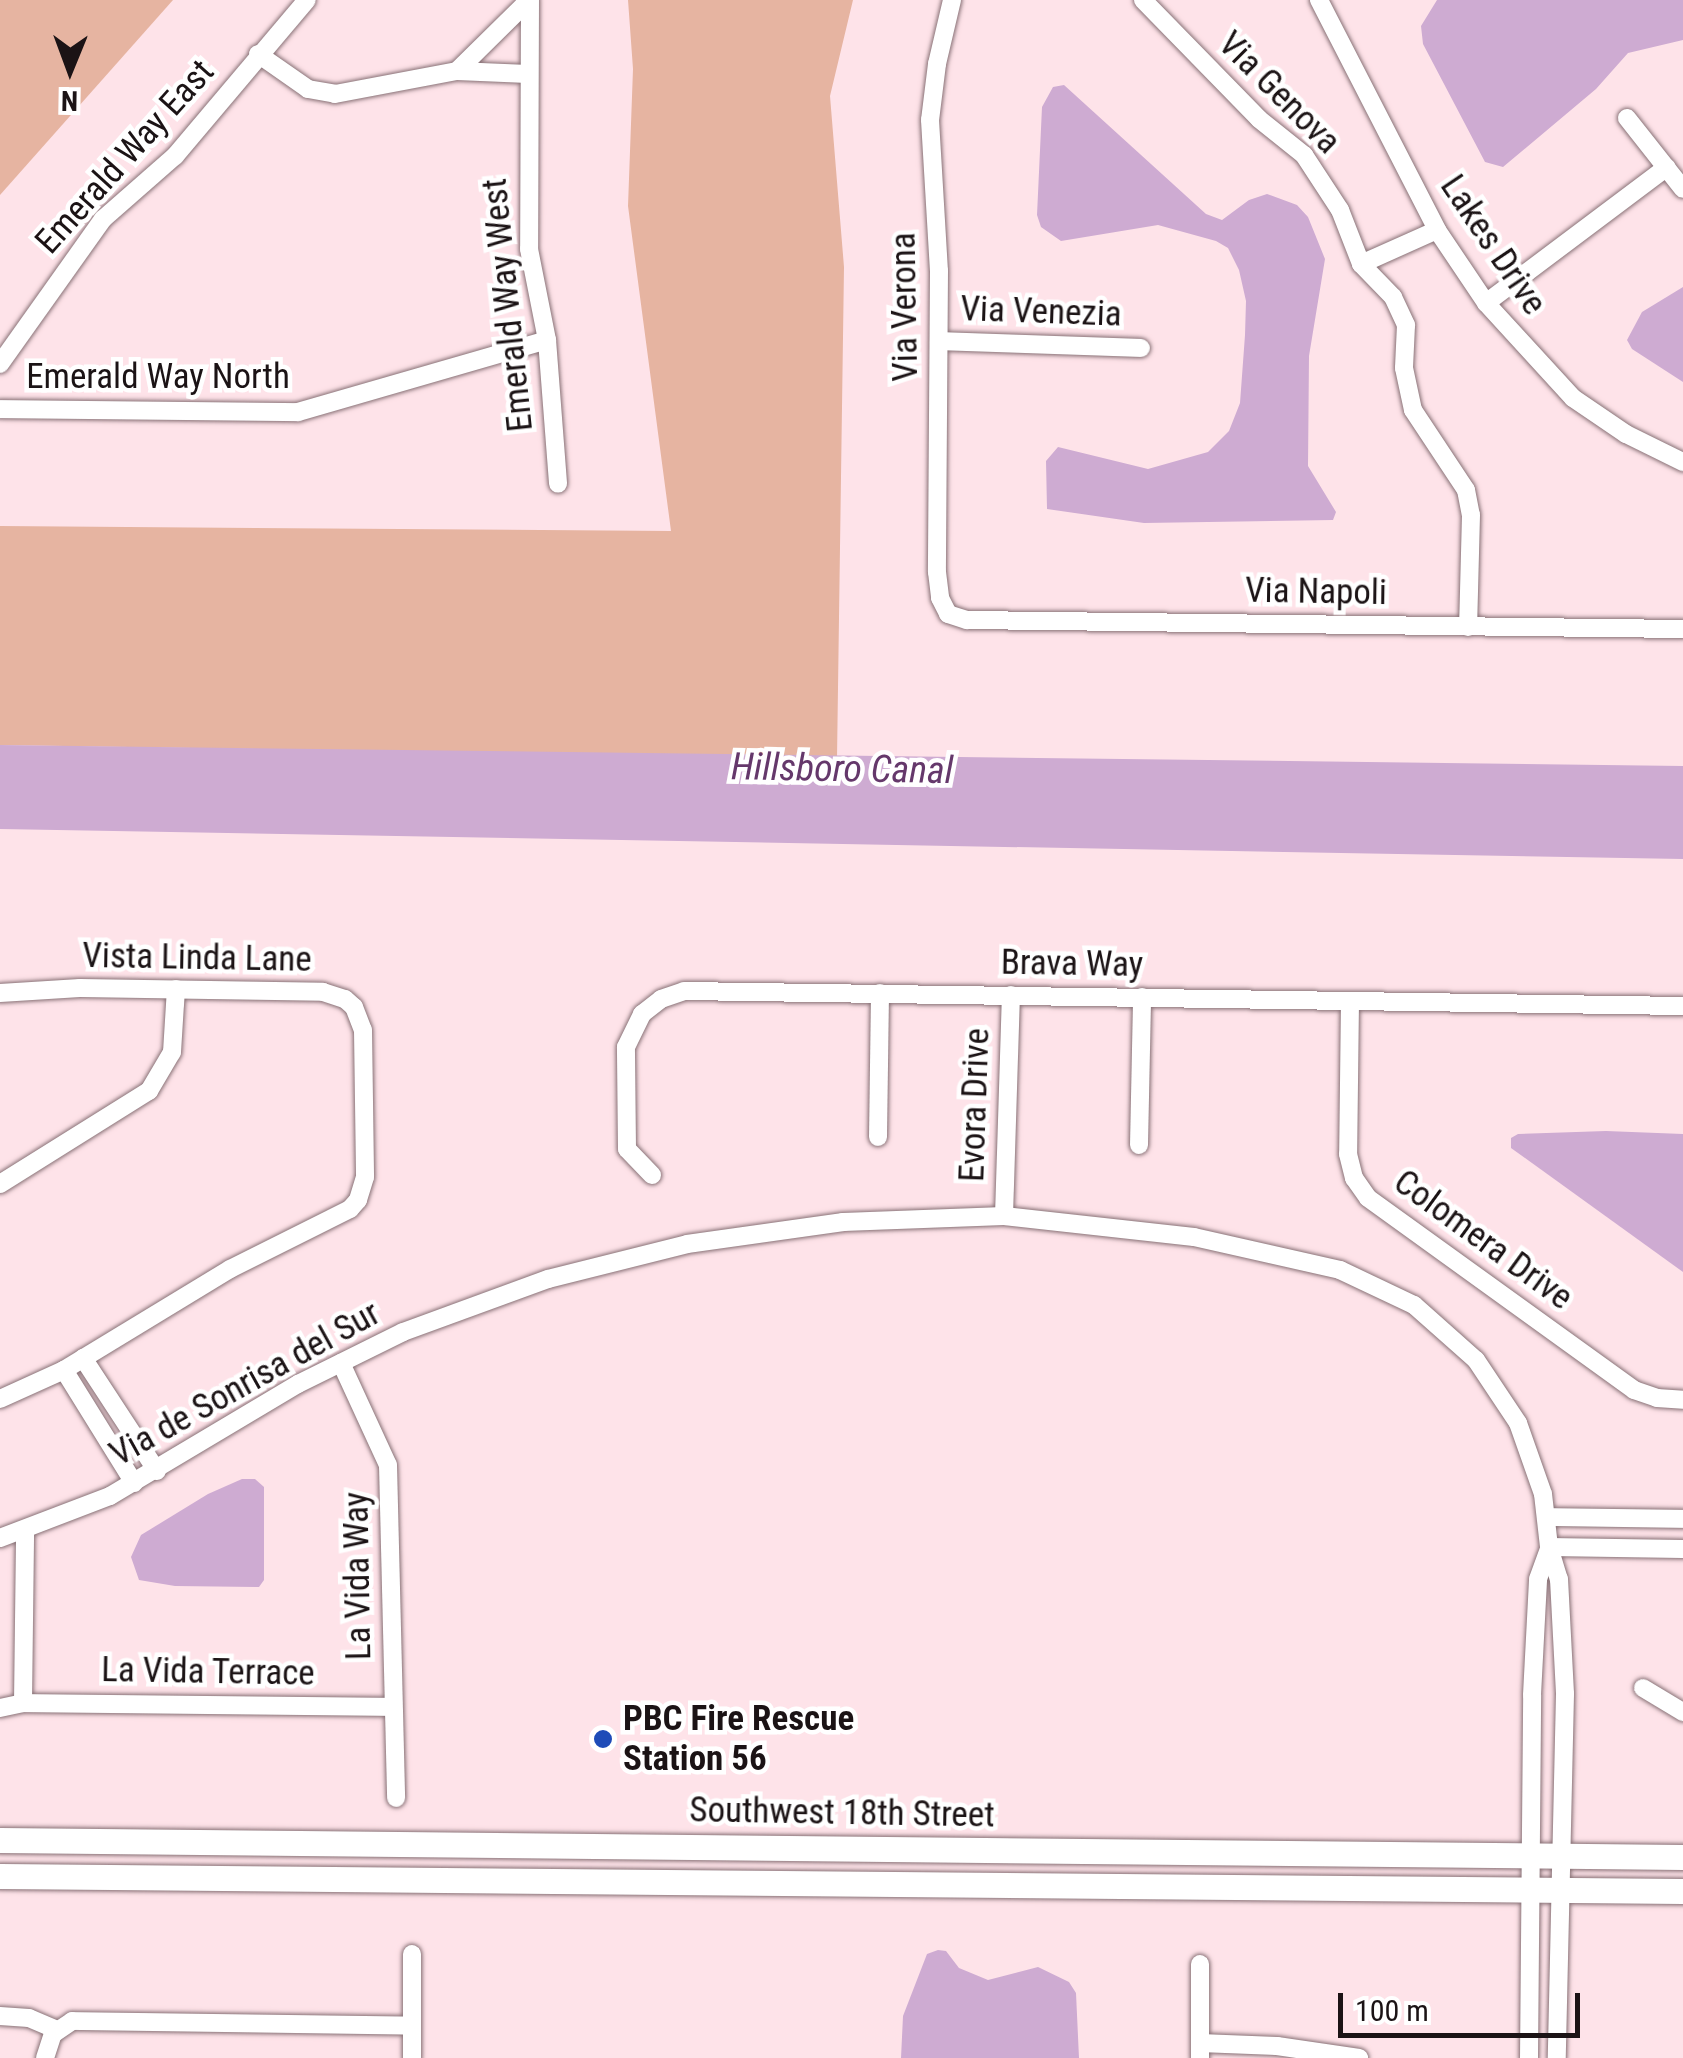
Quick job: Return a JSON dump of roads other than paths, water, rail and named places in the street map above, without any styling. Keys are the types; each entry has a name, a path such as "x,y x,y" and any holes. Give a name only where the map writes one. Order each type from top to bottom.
{"main road":[{"name":"Southwest 18th Street","path":"0,1840 1683,1857"},
{"name":"Southwest 18th Street","path":"0,1876 1683,1892"}],"street":[{"name":"Emerald Way East","path":"0,364 103,220 175,156 307,0"},
{"path":"457,71 529,0"},
{"name":"Emerald Way West","path":"529,0 529,249 547,340 558,484"},
{"name":"Via Verona","path":"948,614 940,598 937,572 940,341 930,120 936,64 952,0"},
{"name":"Via Genova","path":"1143,0 1259,119 1304,155 1340,210 1361,264 1393,296 1406,325 1404,368 1413,410 1466,490 1471,516 1468,627"},
{"name":"Lakes Drive","path":"1319,0 1436,230 1486,303 1573,398 1626,434 1683,462"},
{"path":"258,54 308,89 335,94 457,71 528,74"},
{"path":"1628,118 1683,189"},
{"path":"1486,303 1666,167"},
{"path":"1361,264 1436,230"},
{"name":"Emerald Way North","path":"0,409 298,412 547,340"},
{"name":"Via Venezia","path":"940,341 1141,348"},
{"name":"Via Napoli","path":"948,614 967,620 1683,629"},
{"name":"Vista Linda Lane","path":"0,993 80,988 323,992 354,1007 363,1030 364,1189 350,1209 230,1269 64,1370 0,1399"},
{"path":"0,1184 150,1091 172,1052 176,989"},
{"name":"Brava Way","path":"652,1175 627,1148 625,1059 635,1024 651,1006 672,994 696,990 1683,1006"},
{"path":"878,1136 880,993"},
{"name":"Evora Drive","path":"1004,1216 1011,995"},
{"path":"1140,1146 1142,997"},
{"name":"Colomera Drive","path":"1350,1001 1348,1154 1354,1178 1368,1198 1634,1390 1657,1398 1683,1400"},
{"name":"Via de Sonrisa del Sur","path":"0,1538 25,1531 134,1483 298,1384 403,1332 481,1301 658,1250 843,1222 1004,1216 1163,1233 1264,1251 1340,1270 1398,1296 1449,1333 1499,1390 1532,1458 1559,1579 1564,1694 1558,2058"},
{"path":"83,1358 157,1471"},
{"name":"La Vida Way","path":"342,1364 388,1465 396,1798"},
{"path":"64,1370 134,1483"},
{"path":"1546,1517 1683,1519"},
{"path":"23,1703 25,1531"},
{"path":"1550,1547 1683,1549"},
{"name":"Via de Sonrisa del Sur","path":"1529,2058 1538,1579 1550,1547"},
{"path":"1643,1688 1683,1712"},
{"name":"La Vida Terrace","path":"0,1708 23,1703 392,1707"},
{"path":"412,1954 412,2058"},
{"path":"1200,1964 1200,2051 1276,2046 1358,2058"},
{"path":"0,2016 30,2018 57,2030"},
{"path":"45,2058 57,2030 72,2021 412,2026"}],"water":[{"path":"1437,0 1683,0 1683,40 1628,53 1596,89 1503,167 1485,162 1423,44 1421,26"},
{"path":"1064,85 1206,214 1222,220 1249,200 1267,194 1297,205 1308,217 1325,259 1309,356 1308,466 1336,512 1333,520 1144,523 1047,509 1046,461 1058,447 1148,469 1208,452 1229,431 1240,403 1245,335 1246,301 1239,270 1228,248 1216,241 1158,225 1061,241 1041,227 1037,215 1042,107 1053,87"},
{"path":"1683,287 1683,382 1632,349 1627,340 1642,312"},
{"name":"Hillsboro Canal","path":"0,745 1683,766 1683,859 0,829"},
{"path":"1518,1134 1683,1134 1683,1272 1511,1148 1511,1138"},
{"path":"242,1479 255,1479 264,1487 264,1580 259,1587 175,1586 139,1580 131,1557 141,1535 208,1494"},
{"path":"946,1951 959,1968 988,1980 1038,1967 1069,1982 1076,1993 1079,2058 901,2058 903,2016 927,1954"}],"place":[{"name":"PBC Fire Rescue Station 56","path":"603,1739"}]}
